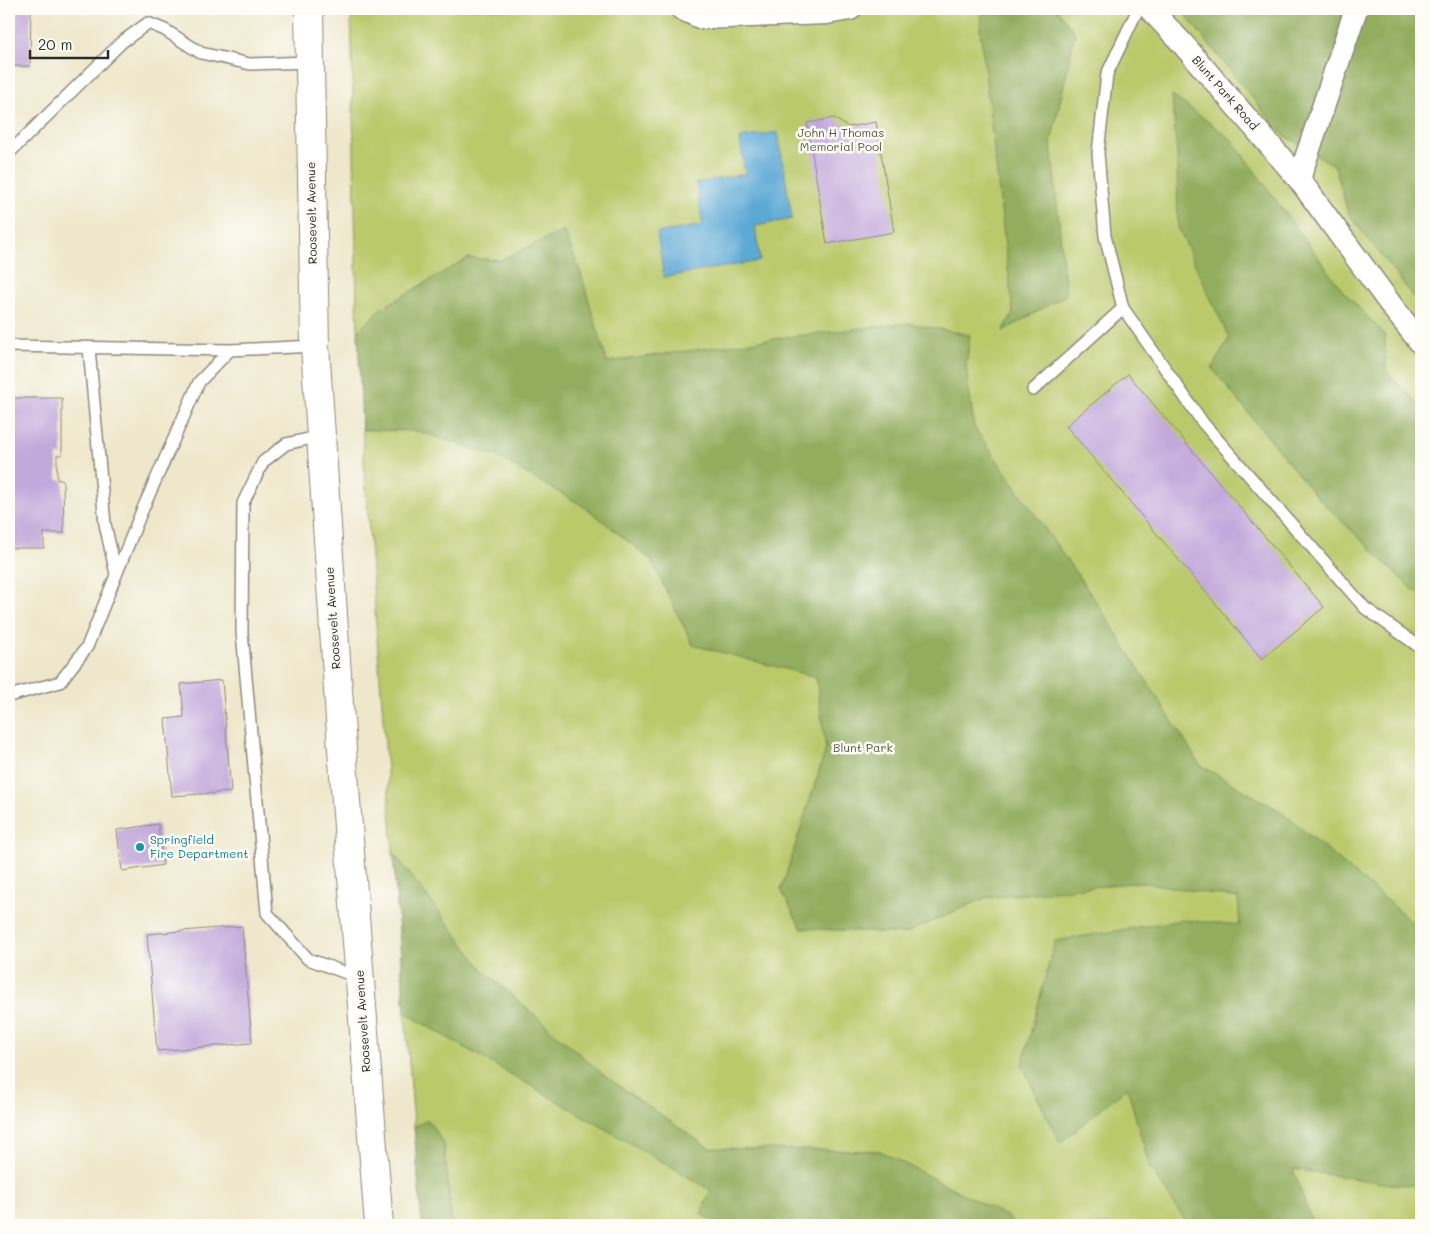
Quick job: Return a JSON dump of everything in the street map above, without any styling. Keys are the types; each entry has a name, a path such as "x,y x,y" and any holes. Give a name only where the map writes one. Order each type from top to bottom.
{"main road":[{"name":"Roosevelt Avenue","path":"309,9 314,346 379,1225"}],"street":[{"path":"682,9 702,18 828,13 850,9"},
{"name":"Blunt Park Road","path":"1150,9 1299,179 1421,343"},
{"path":"1299,179 1356,9"}],"lane":[{"path":"1138,9 1107,74 1098,153 1105,236 1123,308 1203,423 1365,608 1421,648"},
{"path":"9,153 122,42 148,23 165,30 201,53 250,64 310,62"},
{"path":"1033,390 1123,308"},
{"path":"9,346 230,350 314,346"},
{"path":"89,348 105,524 116,574"},
{"path":"9,696 60,682 87,647 141,513 199,382 230,350"},
{"path":"321,436 286,444 263,462 243,503 242,632 268,913 308,959 360,978"}],"green space":[{"name":"Blunt Park","path":"351,9 1421,9 1421,1225 422,1225 364,464 357,307"},
{"path":"993,9 1057,9 1075,33 1051,143 1066,295 1003,331 1013,313 980,29 982,12"},
{"path":"1182,9 1421,9 1421,306 1348,213 1335,166 1281,133"},
{"path":"1172,95 1231,139 1342,290 1385,335 1386,371 1421,408 1421,592 1414,591 1315,495 1212,368 1229,338 1178,227 1177,156"},
{"path":"564,231 581,274 607,362 787,337 908,323 970,335 966,367 974,427 1097,603 1200,765 1280,811 1421,929 1421,1186 1390,1184 1293,1169 1313,1225 1188,1225 1150,1168 1127,1087 1060,1143 1022,1065 1055,941 1182,920 1240,925 1238,898 1140,882 985,898 904,934 801,928 781,890 826,749 816,677 693,645 651,560 588,509 496,456 418,431 362,430 358,332 380,309 468,258 500,260"},
{"path":"393,852 485,972 606,1077 709,1148 880,1151 1008,1217 1015,1225 718,1225 701,1214 711,1190 405,1012"},
{"path":"428,1120 444,1144 452,1225 422,1225 414,1127"}],"water":[{"path":"778,132 792,219 755,226 760,261 664,277 657,233 703,225 696,183 745,174 740,138"}],"building":[{"path":"9,9 31,10 30,66 12,66 9,69"},
{"path":"834,118 848,127 876,122 894,232 827,244 807,123"},
{"path":"1128,374 1324,607 1262,659 1066,426"},
{"path":"9,398 62,398 62,455 57,455 57,480 63,480 64,533 44,533 44,548 9,548"},
{"path":"222,680 231,792 172,796 165,719 184,717 181,684"},
{"name":"Springfield Fire Department","path":"158,824 163,865 122,871 117,830"},
{"path":"242,926 252,1043 157,1051 147,934"}],"place":[{"name":"Springfield Fire Department","path":"140,847"}],"park label":[{"name":"John H Thomas Memorial Pool","path":"841,140"}]}
